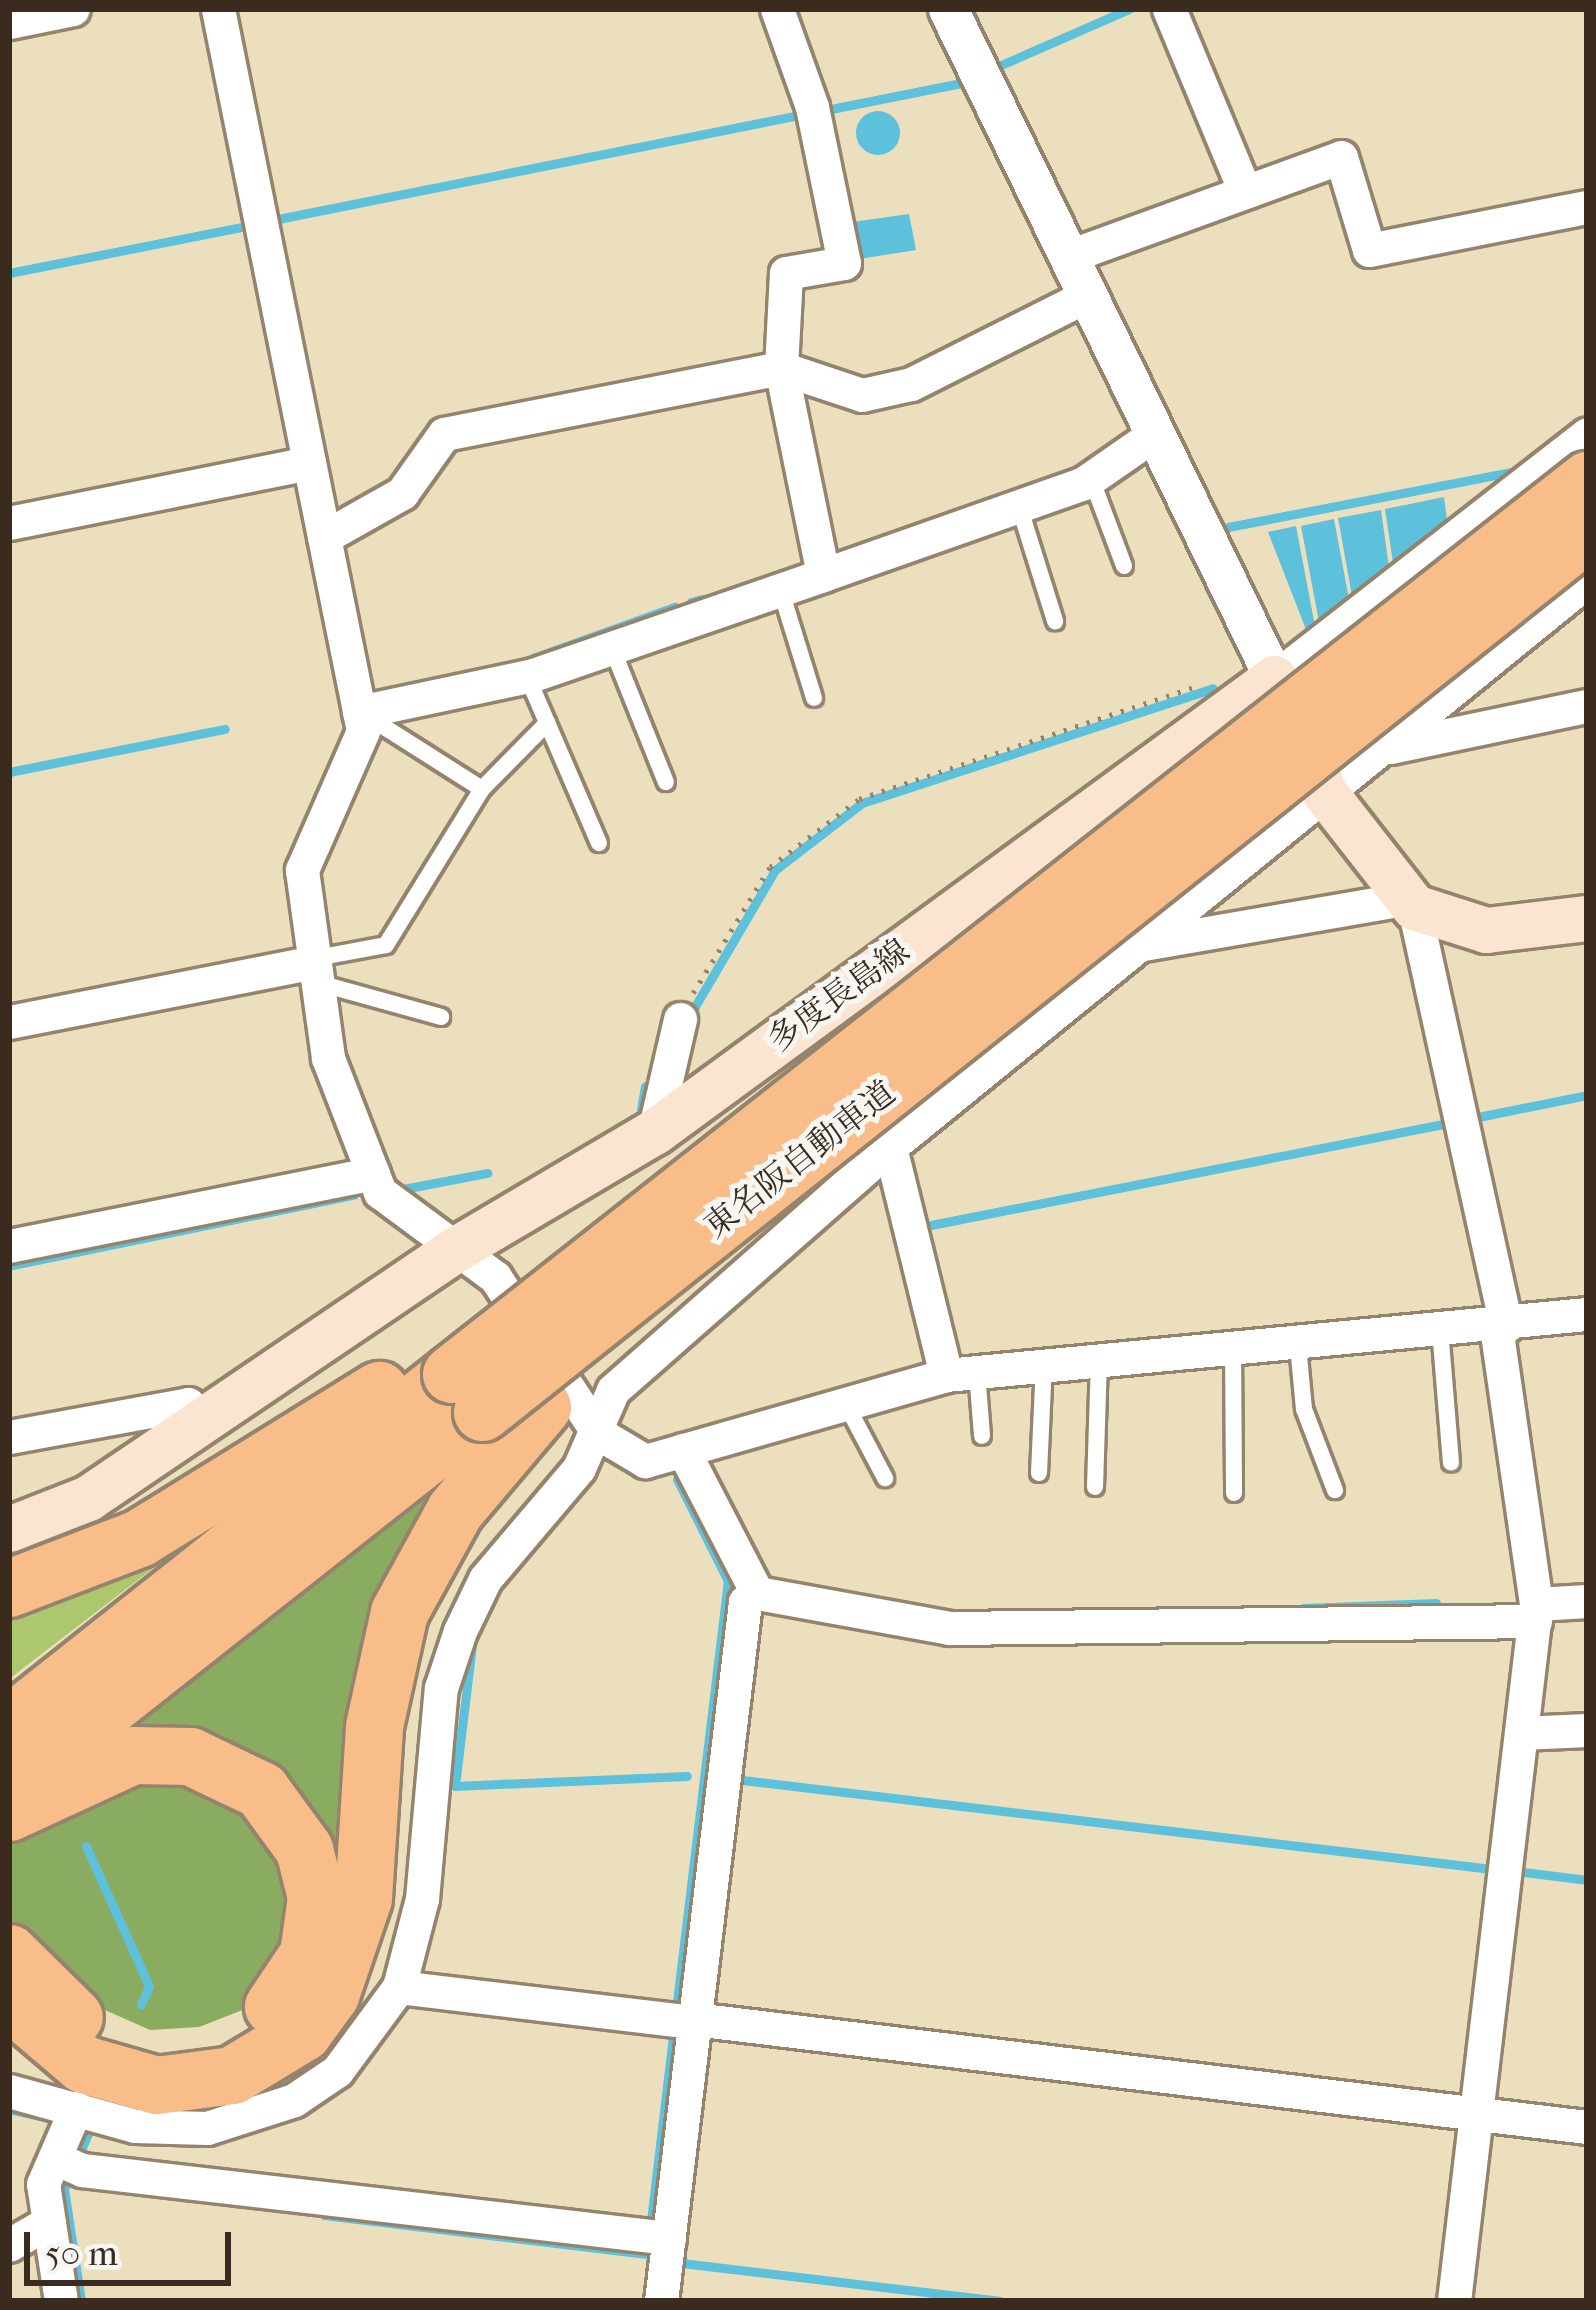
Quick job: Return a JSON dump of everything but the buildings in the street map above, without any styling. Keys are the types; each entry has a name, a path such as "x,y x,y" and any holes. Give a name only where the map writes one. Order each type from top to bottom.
{"highway":[{"name":"東名阪自動車道","path":"987,983 1587,479"},
{"name":"東名阪自動車道","path":"9,1724 455,1380 1587,532"},
{"path":"9,1588 139,1538 455,1380 877,1022 987,983"},
{"path":"9,2001 83,2064 156,2085 232,2075 303,2032 331,1995 363,1898 374,1726 399,1612 454,1510 542,1407 987,983"},
{"name":"東名阪自動車道","path":"9,1784 455,1380"},
{"path":"9,1812 116,1759 203,1760 278,1807 316,1897 308,1954 276,2004 193,2049 103,2035 9,1953"}],"main road":[{"path":"1274,678 1324,793 1409,903 1486,930 1587,918"},
{"name":"多度長島線","path":"9,1529 88,1498 456,1249 654,1132 1274,678"}],"street":[{"path":"9,22 74,9"},
{"path":"218,9 362,731 302,870 328,1058 380,1192 495,1277 598,1433 645,1461 962,1374 1297,1335 1501,1326 1587,1314"},
{"path":"777,9 812,107 844,263 786,273 781,368 823,575"},
{"path":"948,9 1072,255 1274,678 1587,434"},
{"path":"1169,9 1245,192"},
{"path":"1072,255 1341,157 1370,250 1587,207"},
{"path":"324,537 402,493 444,434 781,368 850,395 910,384 1090,294"},
{"path":"359,712 527,676 610,642 823,575 1090,478 1156,433"},
{"path":"9,523 309,463"},
{"path":"9,2092 169,2130 252,2118 337,2072 400,1987 422,1898 440,1688 460,1631 484,1579 598,1433 613,1390 901,1137 1587,581"},
{"path":"1383,749 1587,706"},
{"path":"1132,946 1409,903 1501,1326 1535,1612 1454,2301"},
{"path":"9,1022 312,968"},
{"path":"823,1008 901,1137 962,1374"},
{"path":"654,1132 680,1019"},
{"path":"9,1246 373,1173"},
{"path":"9,1438 188,1404 202,1421"},
{"path":"683,1450 757,1593"},
{"path":"662,2301 655,2237 745,1602 757,1593 949,1628 1535,1612 1587,1601"},
{"path":"1521,1733 1587,1730"},
{"path":"400,1987 1587,2127"},
{"path":"61,2301 43,2185 65,2163 76,2108"},
{"path":"65,2163 655,2237"},
{"path":"9,2245 49,2222"}],"lane":[{"path":"1090,478 1124,566"},
{"path":"1019,506 1055,621"},
{"path":"780,588 814,698"},
{"path":"610,642 666,782"},
{"path":"527,676 599,843"},
{"path":"359,712 482,789"},
{"path":"312,968 386,945 482,789 547,723"},
{"path":"312,968 441,1017"},
{"path":"1440,1329 1451,1462"},
{"path":"1297,1335 1304,1408 1335,1490"},
{"path":"1233,1342 1234,1493"},
{"path":"1095,1487 1099,1358"},
{"path":"1039,1473 1044,1364"},
{"path":"962,1374 982,1436"},
{"path":"846,1404 884,1478"}],"path":[{"path":"680,1019 770,867 859,799 1205,682"}],"green space":[{"path":"441,1477 446,1491 348,1894 324,1847 100,1743"},
{"path":"167,1544 169,1556 9,1679 9,1603"},
{"path":"138,1772 238,1789 296,1875 273,1982 245,2009 199,2027 150,2030 87,2002 9,1924 9,1842"}],"water":[{"path":"878,111 893,118 900,133 893,148 878,155 863,148 856,133 863,118"},
{"path":"909,214 916,250 853,260 845,223"},
{"path":"1444,497 1447,520 1393,563 1385,509"},
{"path":"1381,510 1389,567 1352,596 1338,518"},
{"path":"1334,519 1349,599 1319,622 1301,526"},
{"path":"1296,526 1315,626 1307,632 1268,532"},
{"path":"356,1184 358,1199 9,1271 9,1256"}],"waterway":[{"path":"1001,65 1129,9"},
{"path":"821,111 961,83"},
{"path":"273,220 804,114"},
{"path":"9,273 252,225"},
{"path":"1228,527 1520,470"},
{"path":"691,602 702,599"},
{"path":"533,658 675,607"},
{"path":"687,1020 775,870 862,803 1213,688"},
{"path":"9,772 225,729"},
{"path":"641,1109 645,1086"},
{"path":"1478,1117 1587,1095"},
{"path":"931,1225 1443,1124"},
{"path":"403,1189 487,1173"},
{"path":"676,2010 728,1581 677,1479"},
{"path":"1303,1608 1436,1603"},
{"path":"472,1645 455,1786 687,1776"},
{"path":"742,1780 1492,1869"},
{"path":"86,1846 149,1986 141,2004"},
{"path":"1516,1871 1587,1880"},
{"path":"324,2215 647,2254 674,2027"},
{"path":"9,2109 39,2116"},
{"path":"81,2301 64,2189 91,2127"},
{"path":"673,2262 999,2301"}]}
